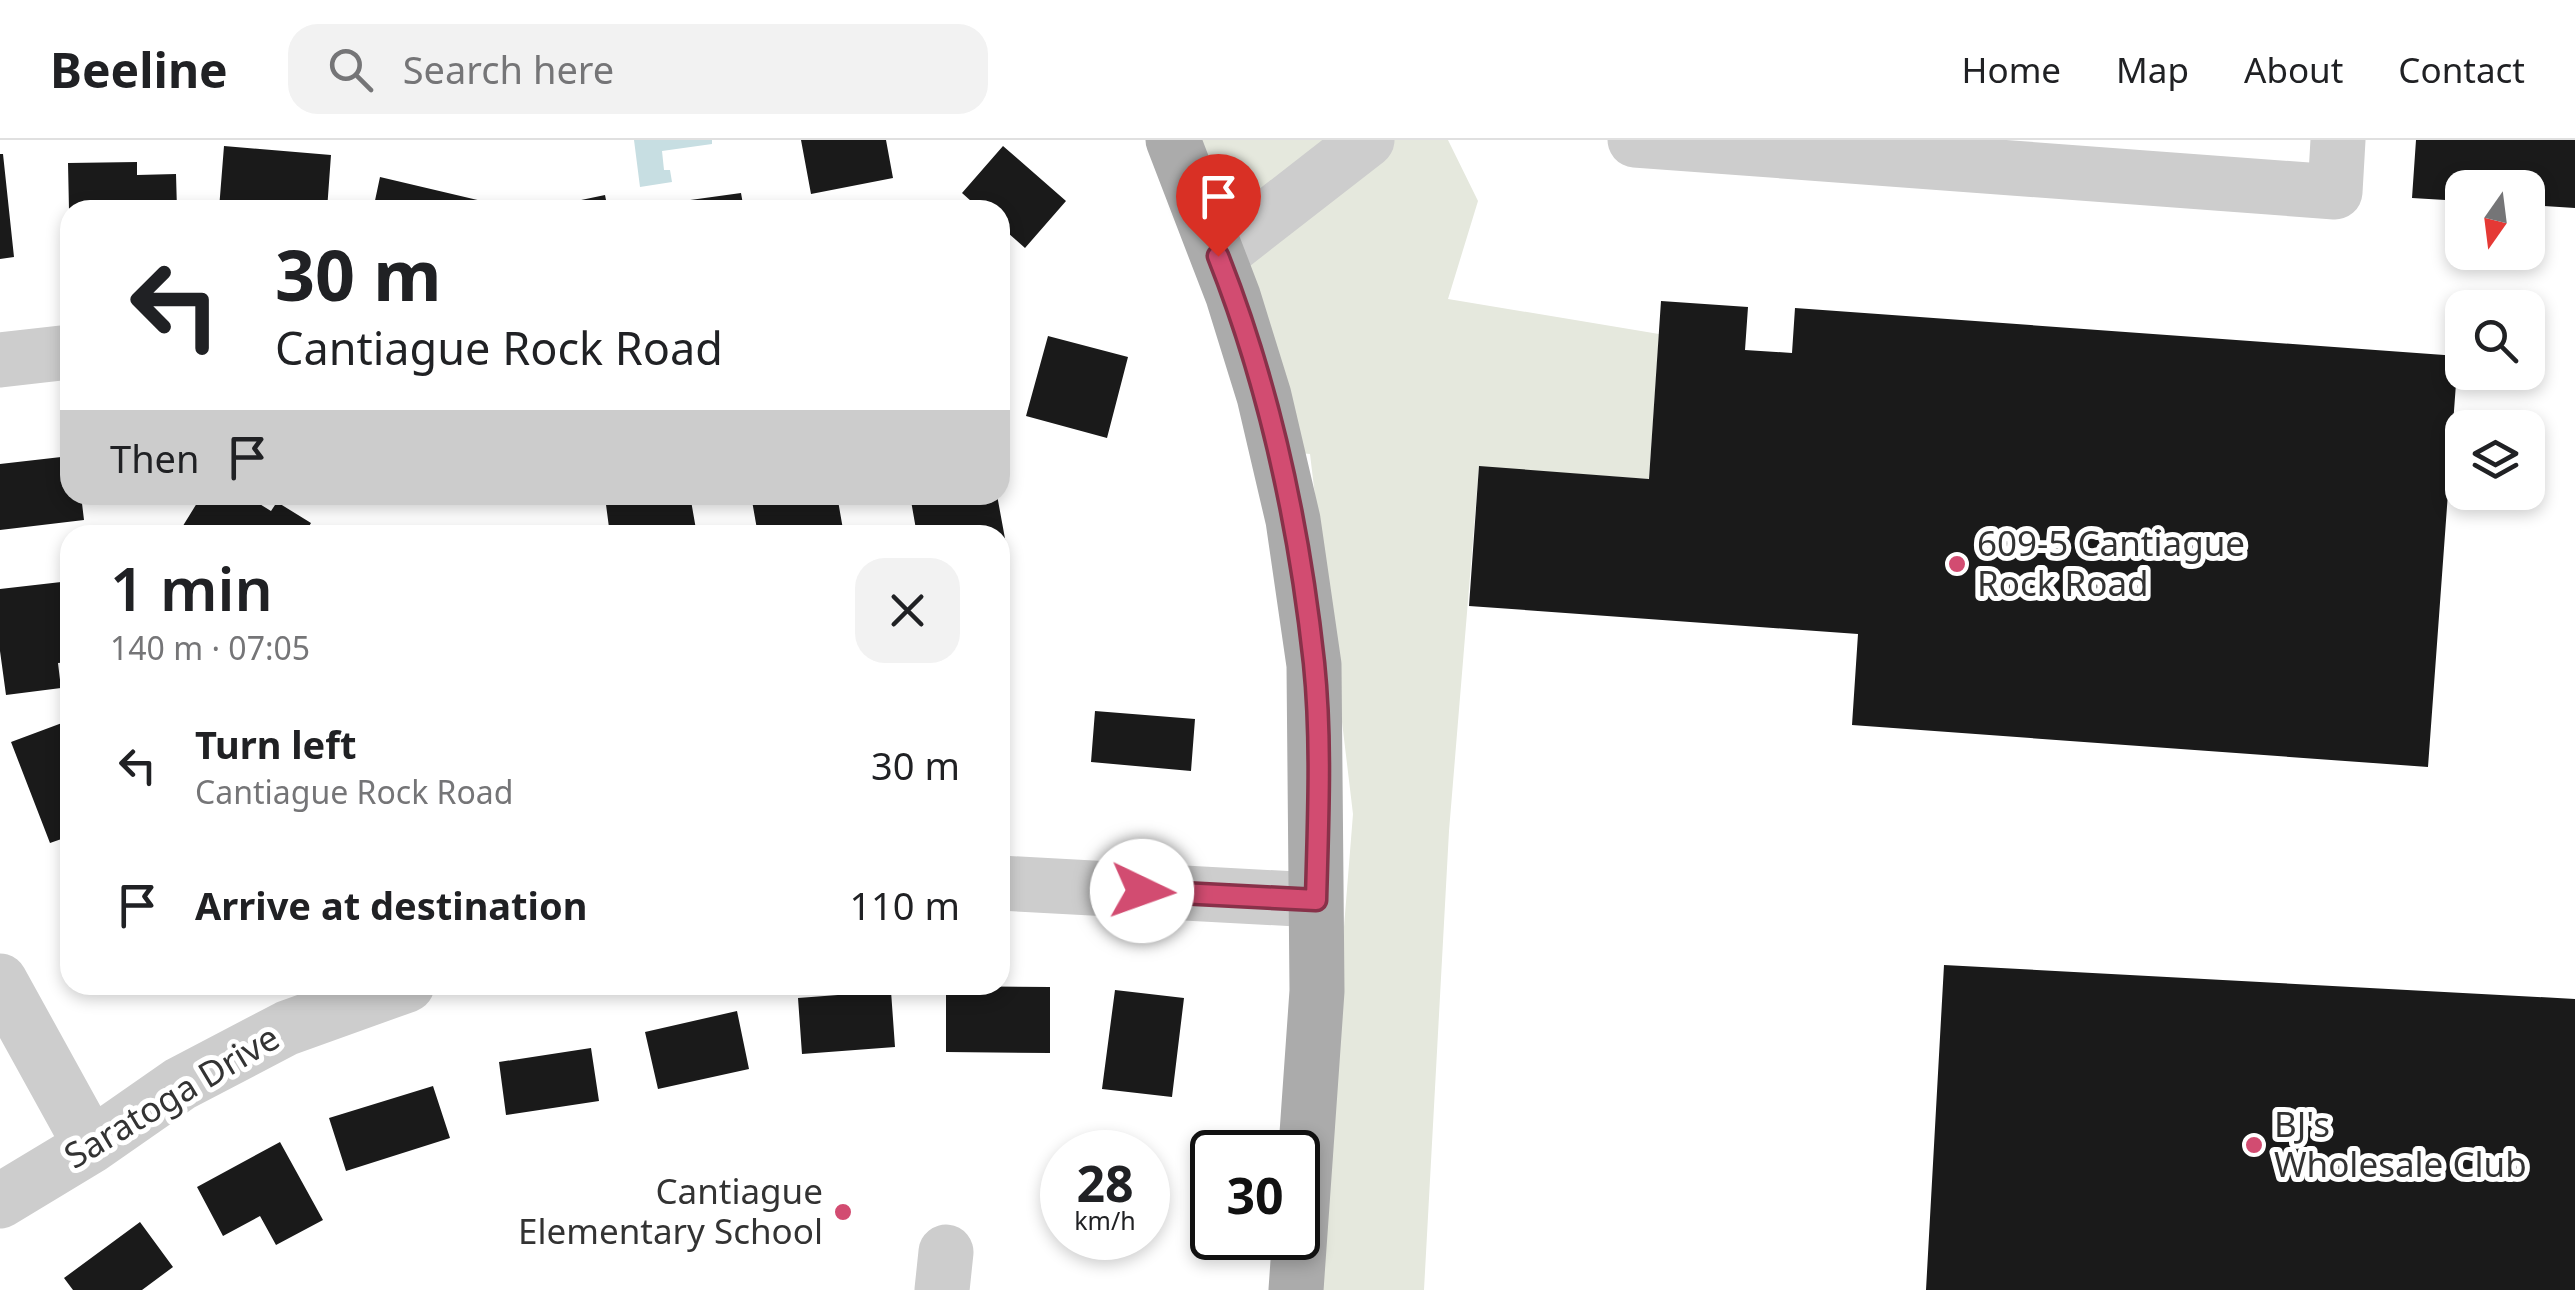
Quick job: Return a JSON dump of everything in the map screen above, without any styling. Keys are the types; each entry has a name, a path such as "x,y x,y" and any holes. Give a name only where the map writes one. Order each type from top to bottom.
{"main road":[{"path":"1173,140 1218,256 1264,396 1293,520 1314,666 1317,990 1296,1290"}],"street":[{"path":"1218,256 1367,140"},
{"path":"1635,140 2335,192 2338,140"},
{"path":"0,360 60,353"},
{"path":"1010,884 1316,900"},
{"path":"0,981 91,1146"},
{"name":"Saratoga Drive","path":"0,1201 91,1146 180,1084 287,1028 379,995"}],"shaded area":[{"path":"1165,140 1448,140 1478,201 1448,299 1659,334 1649,479 1479,467 1449,831 1424,1290 1315,1290 1353,814 1310,454 1277,451"}],"water":[{"path":"634,140 712,140 712,144 662,151 664,170 670,170 672,182 640,187"}],"building":[{"path":"801,140 886,140 893,178 811,194"},
{"path":"2416,140 2575,140 2575,208 2545,206 2545,170 2445,170 2445,200 2412,198"},
{"path":"224,146 331,155 328,200 220,200"},
{"path":"1003,146 1066,201 1025,248 1010,235 1010,200 970,200 962,193"},
{"path":"0,154 14,257 0,259"},
{"path":"137,162 137,175 176,174 177,200 69,200 68,163"},
{"path":"380,177 478,200 375,200"},
{"path":"741,193 742,200 690,200"},
{"name":"609-5 Cantiague Rock Road","path":"1661,301 1748,307 1745,350 1792,353 1795,308 2445,355 2445,390 2456,390 2454,410 2445,410 2447,510 2428,767 1852,725 1858,634 1469,606 1479,466 1649,479"},
{"path":"1048,336 1128,357 1107,438 1026,416"},
{"path":"60,457 60,505 82,505 84,520 0,530 0,464"},
{"path":"196,505 261,505 271,511 275,505 282,505 311,523 310,525 183,525"},
{"path":"606,505 692,505 695,525 609,525"},
{"path":"753,505 839,505 842,525 756,525"},
{"path":"912,505 999,505 1003,525 915,525"},
{"path":"60,582 60,688 6,695 0,651 0,589"},
{"path":"1095,711 1195,719 1191,771 1091,762"},
{"path":"60,724 60,840 50,843 11,742"},
{"name":"BJ's Wholesale Club","path":"1944,965 2575,999 2575,1290 1926,1290"},
{"path":"1010,987 1050,987 1050,1053 946,1052 946,995 1010,995"},
{"path":"1115,990 1184,998 1172,1097 1102,1089"},
{"path":"891,995 895,1047 802,1054 798,998"},
{"path":"737,1011 749,1069 658,1089 645,1032"},
{"path":"591,1048 599,1101 506,1115 499,1062"},
{"path":"433,1086 450,1138 346,1171 329,1118"},
{"path":"280,1142 323,1220 276,1245 260,1216 223,1236 197,1187"},
{"path":"140,1222 173,1267 142,1290 73,1290 64,1278"}],"place":[{"name":"609-5 Cantiague Rock Road","path":"1957,564"},
{"name":"BJ's Wholesale Club","path":"2254,1145"},
{"name":"Cantiague Elementary School","path":"843,1212"}],"route":[{"path":"1142,891 1316,900 1314,666 1293,520 1264,396 1218,256"}]}
